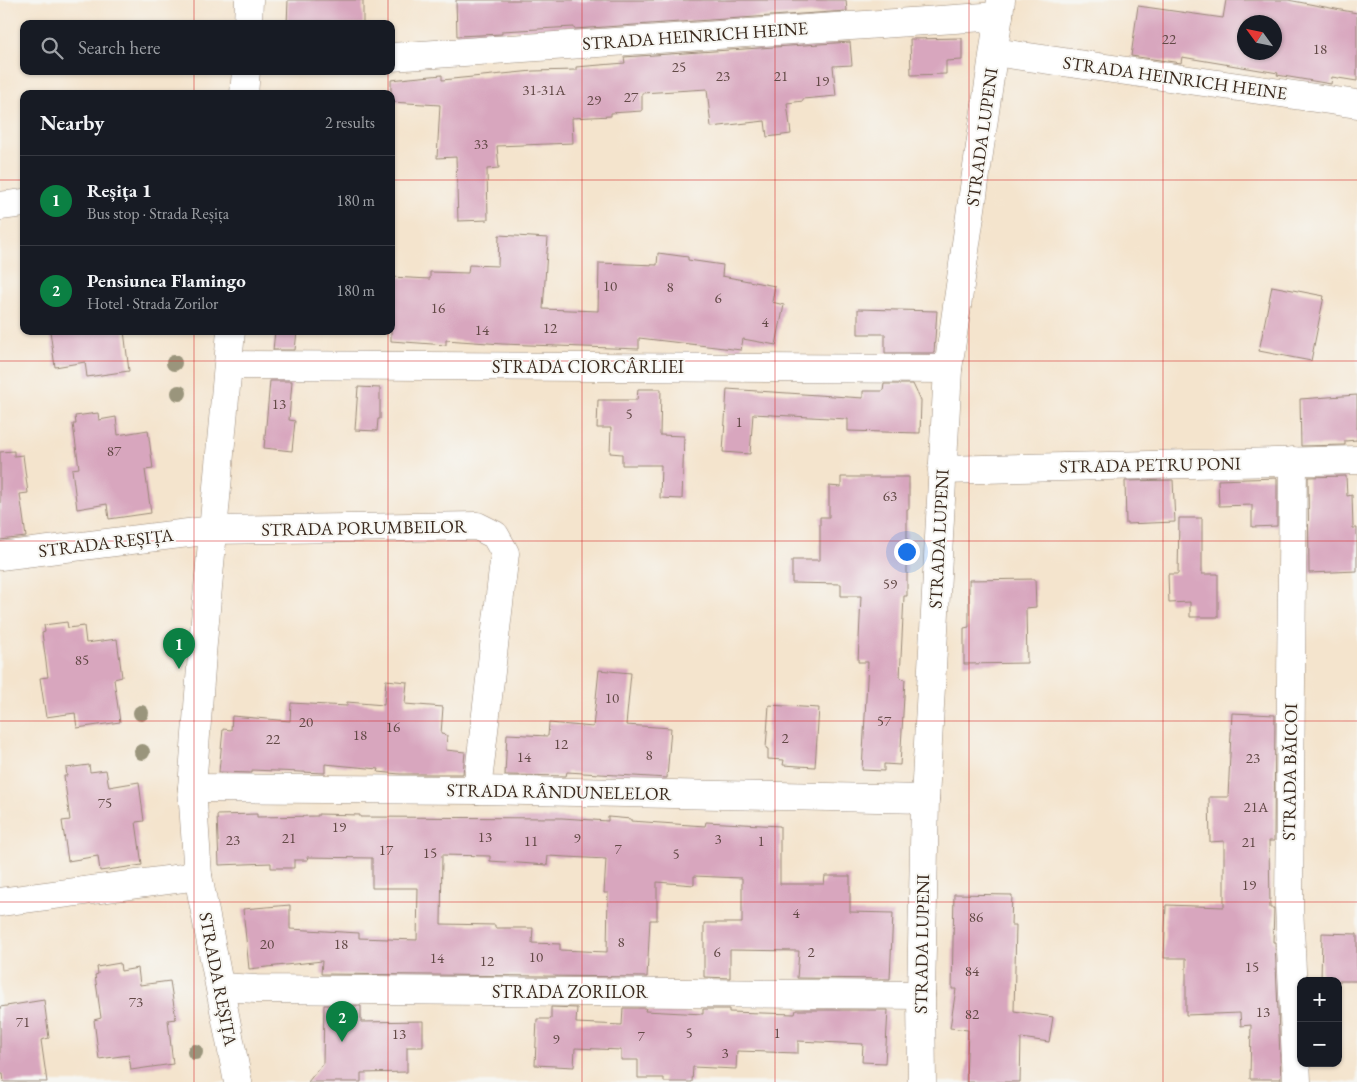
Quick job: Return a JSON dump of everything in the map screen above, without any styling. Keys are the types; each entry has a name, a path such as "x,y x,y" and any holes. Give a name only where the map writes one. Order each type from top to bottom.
{"street":[{"path":"248,20 249,0"},
{"name":"STRADA LUPENI","path":"922,1082 921,994 925,799 948,369 1000,8"},
{"name":"STRADA HEINRICH HEINE","path":"395,57 1000,8"},
{"name":"STRADA HEINRICH HEINE","path":"994,52 1357,104"},
{"path":"244,90 246,75"},
{"path":"0,206 20,204"},
{"name":"STRADA REȘIȚA","path":"231,335 192,788 198,876 238,1082"},
{"name":"STRADA CIORCÂRLIEI","path":"229,365 948,369"},
{"name":"STRADA PETRU PONI","path":"942,470 1357,460"},
{"name":"STRADA BĂICOI","path":"1293,461 1289,905 1297,1082"},
{"name":"STRADA PORUMBEILOR","path":"213,530 477,526 495,535 505,553 477,790"},
{"name":"STRADA REȘIȚA","path":"0,556 213,530"},
{"name":"STRADA RÂNDUNELELOR","path":"192,788 477,790 925,799"},
{"path":"0,902 198,876"},
{"name":"STRADA ZORILOR","path":"220,987 266,989 921,994"}],"building":[{"path":"288,0 363,0 363,20 287,20"},
{"path":"456,0 846,0 847,11 574,29 574,27 502,31 502,34 457,36"},
{"path":"1226,0 1288,0 1357,13 1357,81 1332,77 1331,84 1182,57 1181,63 1131,56 1138,6 1223,18"},
{"path":"962,38 962,60 946,61 946,74 911,75 910,39"},
{"path":"850,42 852,65 833,66 836,96 803,99 803,101 787,103 791,134 767,137 765,121 711,127 707,89 642,93 642,111 611,113 611,116 572,118 573,143 497,146 499,168 487,169 488,220 458,221 456,157 437,158 440,105 395,102 395,90 391,90 391,80 442,75 442,80 533,71 576,70 576,67 625,63 624,57"},
{"path":"499,235 548,238 543,309 598,311 599,263 657,265 658,253 688,257 688,260 723,265 722,276 775,286 772,302 784,305 776,345 743,339 741,350 639,338 639,349 446,340 446,345 391,341 391,335 395,335 395,277 430,279 430,272 468,273 469,265 498,266"},
{"path":"1272,286 1324,296 1311,361 1259,351"},
{"path":"858,309 937,311 934,353 885,353 885,334 858,334"},
{"path":"51,335 124,335 129,371 87,377 85,362 55,367"},
{"path":"275,335 297,335 295,350 273,350"},
{"path":"270,381 292,381 289,420 295,421 292,451 264,448"},
{"path":"884,384 913,384 921,401 920,433 848,431 848,419 753,414 750,454 723,452 727,389 863,398 863,391 883,391"},
{"path":"358,387 380,388 380,419 378,419 377,431 355,430"},
{"path":"638,389 661,389 660,435 684,436 682,499 660,498 661,465 622,465 622,454 610,453 611,428 597,428 598,400 637,400"},
{"path":"1357,395 1357,440 1345,441 1345,445 1301,446 1300,399"},
{"path":"98,413 99,420 116,417 118,435 148,430 153,469 145,470 151,513 109,519 107,504 77,509 72,469 79,468 73,424 76,424 75,416"},
{"path":"14,451 14,456 23,455 28,493 20,494 26,537 0,540 0,452"},
{"path":"1346,476 1347,496 1352,495 1353,528 1357,528 1357,571 1309,573 1308,477"},
{"path":"841,477 909,477 907,596 904,596 900,678 905,679 900,765 884,764 884,771 862,770 868,662 858,662 861,596 841,596 841,584 792,583 792,560 820,560 820,517 829,517 829,486 841,487"},
{"path":"1277,478 1277,526 1252,527 1252,505 1219,506 1218,480"},
{"path":"1173,480 1175,522 1126,524 1125,481"},
{"path":"1179,518 1202,518 1202,574 1218,574 1218,617 1190,617 1190,602 1169,603 1168,574 1178,574"},
{"path":"1035,579 1036,607 1026,608 1027,663 964,664 964,628 969,627 969,580"},
{"path":"67,622 68,628 84,626 86,643 117,639 122,677 114,679 120,722 77,728 75,713 46,717 40,678 48,677 42,633 45,632 44,625"},
{"path":"599,670 631,673 626,725 671,728 667,778 567,772 566,776 505,775 507,734 548,736 549,723 593,727"},
{"path":"386,680 407,682 405,704 443,707 441,734 447,735 446,750 465,752 463,774 400,774 378,772 379,769 325,764 325,773 252,770 252,773 219,772 223,729 231,730 232,716 290,721 291,703 347,706 347,702 384,705"},
{"path":"769,705 819,708 815,767 783,765 784,760 768,759 768,749 766,748"},
{"path":"1232,713 1275,715 1274,841 1269,841 1270,908 1274,908 1273,942 1275,942 1281,1079 1250,1079 1251,1025 1241,1026 1240,1013 1186,1015 1186,958 1164,958 1166,905 1224,907 1224,841 1210,842 1209,797 1228,797"},
{"path":"89,765 90,772 106,770 109,787 139,782 144,821 136,822 142,865 100,871 98,856 68,861 62,821 70,820 64,776 67,776 66,768"},
{"path":"257,814 257,817 318,816 318,814 360,815 360,817 562,818 608,821 608,817 631,819 631,821 705,826 706,822 780,826 780,884 824,884 825,876 850,876 850,912 893,913 890,979 797,978 799,951 730,950 730,978 704,977 704,923 742,923 742,878 694,876 694,885 657,882 657,920 650,920 647,977 321,974 322,961 249,969 243,909 290,905 290,929 359,933 359,938 417,940 418,888 372,888 372,858 307,857 308,860 294,860 294,868 271,868 271,863 219,865 217,815","holes":["442,855 490,856 490,861 547,865 548,856 606,859 604,893 608,893 607,952 560,950 560,944 532,943 533,928 495,928 495,925 441,924"]},
{"path":"954,894 1012,895 1011,925 1016,925 1014,1011 1053,1017 1049,1042 1021,1038 1020,1082 966,1082 968,1030 950,1028 956,989 952,989"},
{"path":"1322,933 1357,934 1357,981 1342,981 1342,977 1321,977"},
{"path":"120,963 121,971 138,968 140,985 170,981 176,1019 168,1020 173,1064 131,1070 129,1055 99,1059 94,1020 101,1018 95,975 98,974 97,967"},
{"path":"44,1000 49,1038 41,1040 47,1082 4,1082 3,1074 0,1074 0,1007"},
{"path":"324,1005 361,1006 361,1022 423,1021 423,1047 407,1047 407,1072 361,1073 361,1082 308,1082 323,1063"},
{"path":"551,1007 577,1008 576,1023 622,1025 623,1008 646,1008 645,1011 703,1014 703,1009 729,1009 729,1012 795,1014 796,1010 888,1010 885,1063 862,1062 863,1044 798,1041 798,1053 737,1051 736,1069 693,1067 692,1082 664,1082 664,1078 638,1078 638,1060 621,1060 621,1050 575,1048 574,1067 535,1065 537,1019 551,1019"}],"place":[{"name":"Reșița 1","path":"179,669"},
{"name":"Pensiunea Flamingo","path":"342,1042"}]}
